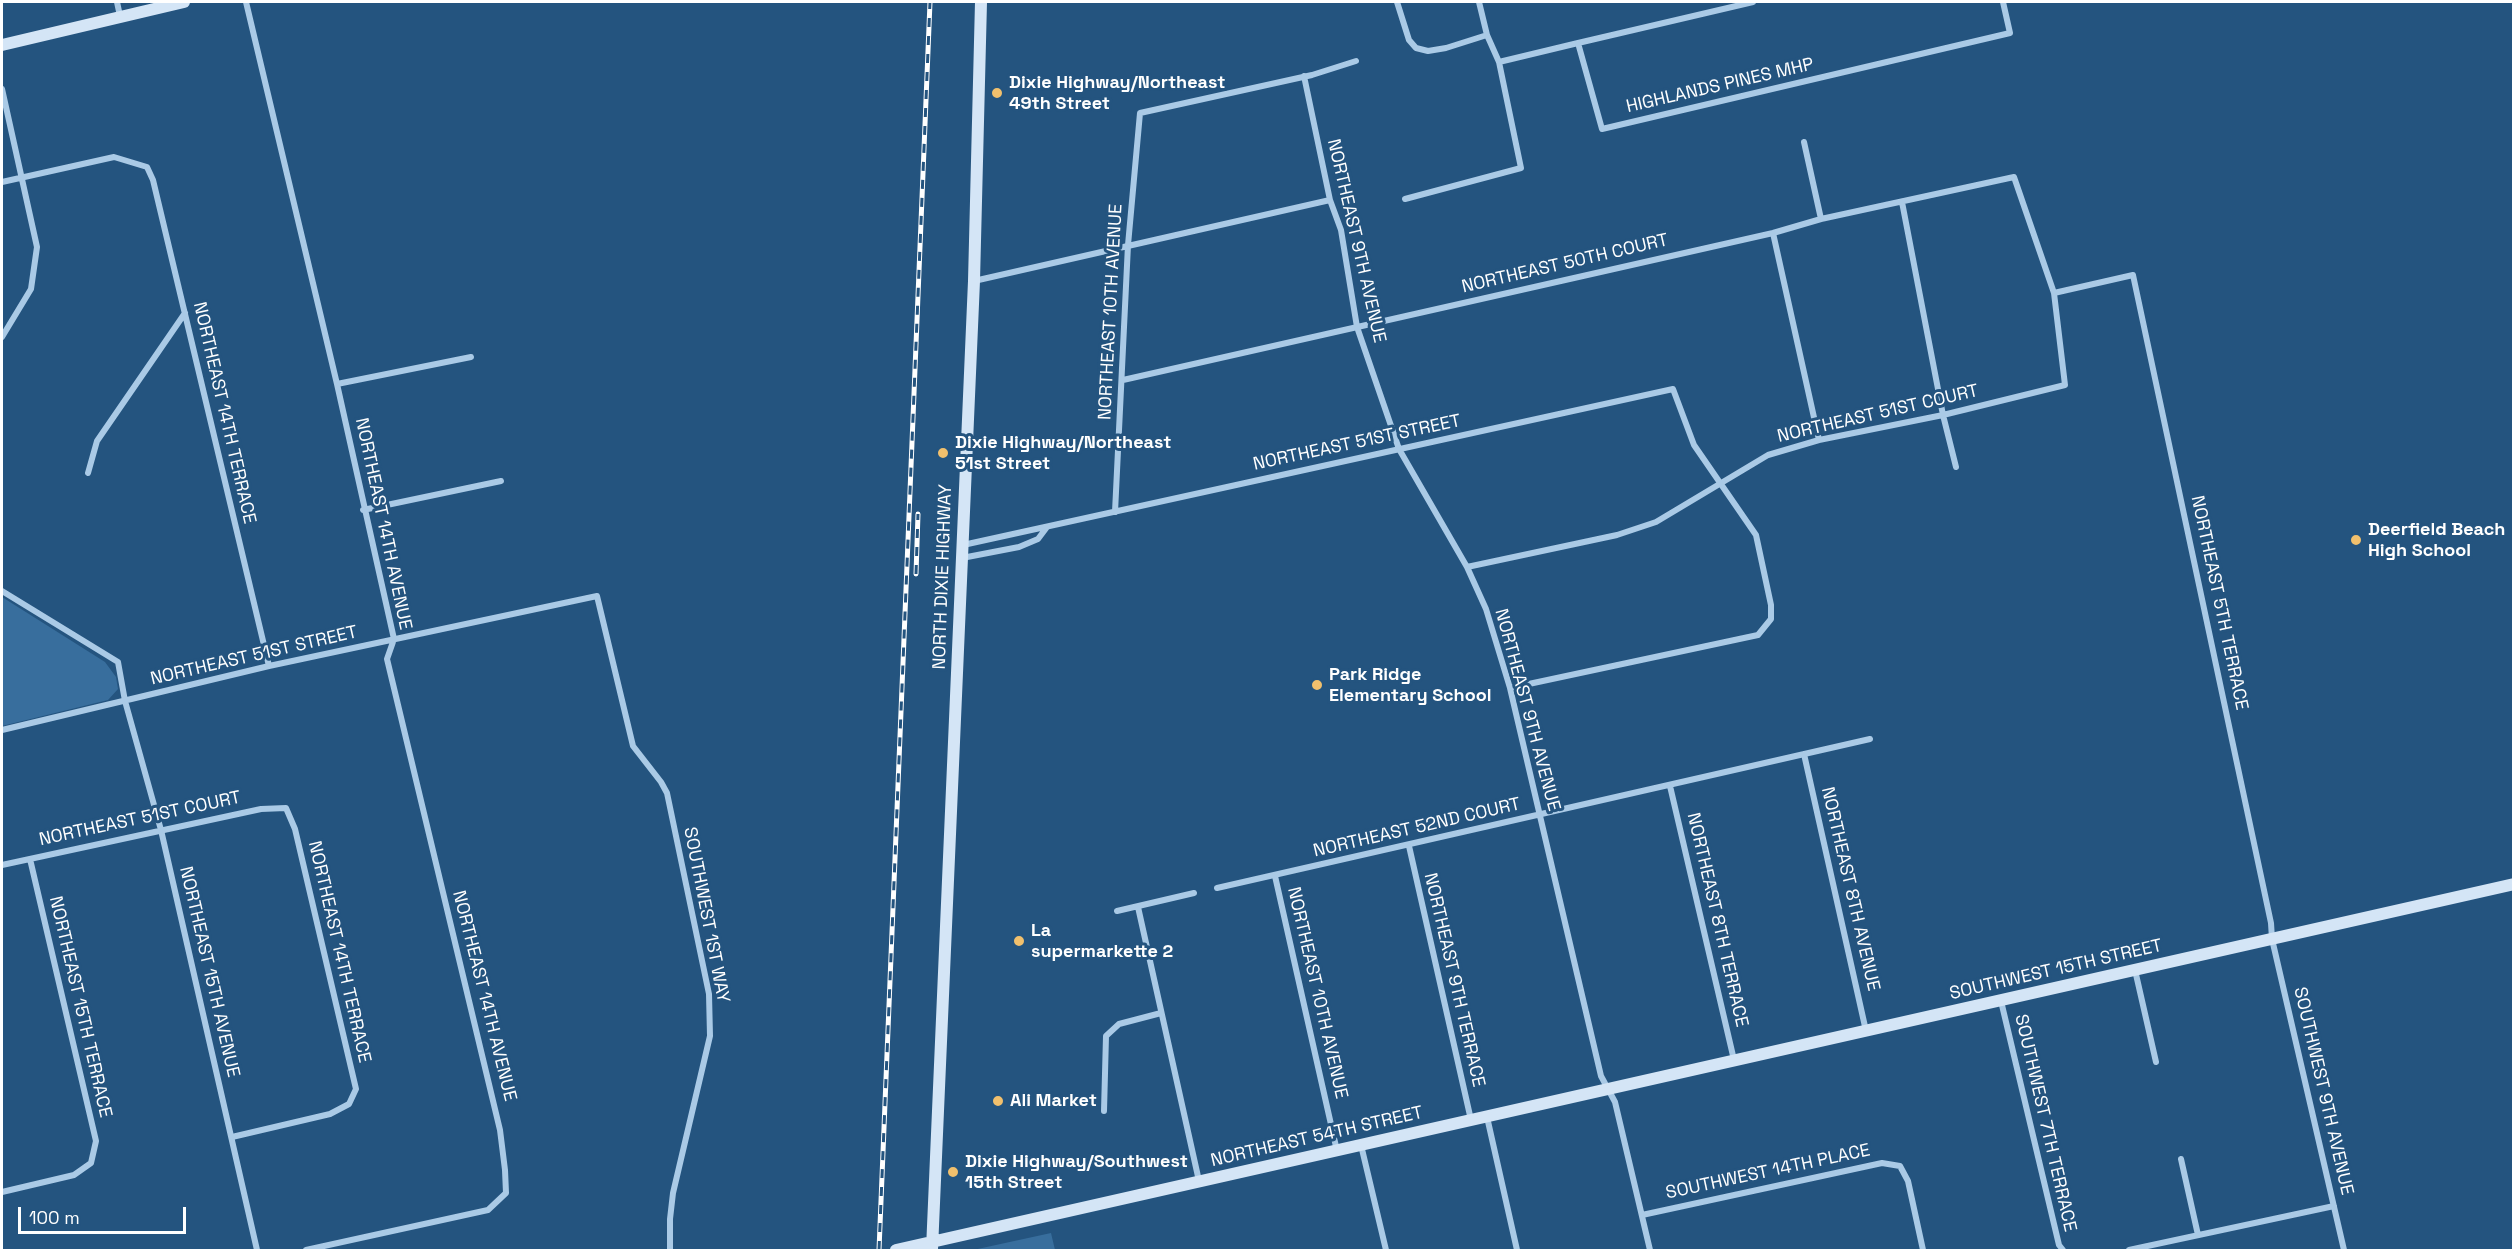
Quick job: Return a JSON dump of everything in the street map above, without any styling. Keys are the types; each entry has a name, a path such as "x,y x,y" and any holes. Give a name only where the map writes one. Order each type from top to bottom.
{"street":[{"path":"117,2 120,16"},
{"path":"2,45 184,2"},
{"name":"NORTHEAST 14TH AVENUE","path":"246,2 337,384 363,510 394,639 387,659 501,1130 506,1193 488,1210 306,1251"},
{"name":"NORTH DIXIE HIGHWAY","path":"932,1247 974,280 981,2"},
{"path":"1397,2 1408,40 1416,48 1428,51 1446,48 1487,35"},
{"path":"1405,199 1521,168 1499,62 1487,35 1479,2"},
{"path":"1499,62 1717,5 1753,2"},
{"name":"HIGHLANDS PINES MHP","path":"1578,43 1602,129 2010,33 2003,2"},
{"path":"1304,76 1356,61"},
{"name":"NORTHEAST 10TH AVENUE","path":"1115,512 1128,245 1140,113 1304,76"},
{"name":"NORTHEAST 9TH AVENUE","path":"1304,76 1330,200 1341,230 1357,327 1399,449 1467,567 1486,609 1510,688 1602,1080 1615,1102 1650,1251"},
{"path":"2,89 37,247 31,289 2,337"},
{"path":"1804,142 1821,219"},
{"name":"NORTHEAST 14TH TERRACE","path":"21,177 114,157 147,167 153,180 268,666"},
{"path":"2,182 21,177"},
{"name":"NORTHEAST 50TH COURT","path":"1123,380 1773,232 1821,219 2014,177 2054,293"},
{"path":"974,280 1330,200"},
{"path":"1902,202 1943,415 1956,467"},
{"path":"1773,232 1819,440"},
{"name":"NORTHEAST 5TH TERRACE","path":"2054,293 2133,274 2266,900 2272,939"},
{"name":"NORTHEAST 51ST COURT","path":"1467,567 1617,534 1656,522 1768,455 1819,440 1943,415 2065,385 2054,293"},
{"path":"88,474 97,441 185,312"},
{"path":"337,384 471,357"},
{"name":"NORTHEAST 51ST STREET","path":"962,552 1047,527 1672,389 1694,445 1722,483"},
{"path":"363,510 501,482"},
{"path":"1510,688 1758,635 1771,619 1771,605 1756,535 1722,483"},
{"name":"NORTHEAST 51ST STREET","path":"962,552 1019,547 1038,538 1047,527"},
{"name":"NORTHEAST 15TH AVENUE","path":"2,591 118,662 125,701 160,830 257,1251"},
{"name":"NORTHEAST 51ST STREET","path":"2,730 268,666 597,596"},
{"name":"SOUTHWEST 1ST WAY","path":"597,596 633,746 667,793 709,994 710,1036 673,1193 670,1251"},
{"name":"NORTHEAST 52ND COURT","path":"1217,888 1870,739"},
{"name":"NORTHEAST 8TH AVENUE","path":"1804,754 1866,1031"},
{"name":"NORTHEAST 8TH TERRACE","path":"1670,786 1734,1062"},
{"name":"NORTHEAST 14TH TERRACE","path":"232,1137 330,1114 349,1104 356,1089 295,829 286,808"},
{"name":"NORTHEAST 51ST COURT","path":"2,865 261,809 286,808"},
{"name":"NORTHEAST 9TH TERRACE","path":"1409,846 1471,1121"},
{"name":"NORTHEAST 15TH TERRACE","path":"2,1192 74,1175 91,1162 96,1141 30,859"},
{"name":"NORTHEAST 10TH AVENUE","path":"1275,876 1337,1150"},
{"name":"SOUTHWEST 15TH STREET","path":"1607,1091 2514,884"},
{"path":"1117,911 1138,908 1194,893"},
{"path":"1138,908 1200,1181"},
{"name":"SOUTHWEST 9TH AVENUE","path":"2272,939 2344,1251"},
{"path":"2135,970 2156,1062"},
{"name":"SOUTHWEST 7TH TERRACE","path":"2001,1001 2059,1245 2063,1251"},
{"path":"1104,1111 1106,1036 1119,1024 1161,1013"},
{"name":"NORTHEAST 54TH STREET","path":"896,1251 932,1247 1200,1181 1607,1091"},
{"path":"1487,1117 1517,1251"},
{"path":"1361,1145 1386,1251"},
{"path":"2181,1159 2198,1235"},
{"name":"SOUTHWEST 14TH PLACE","path":"1642,1215 1882,1162 1900,1166 1908,1181 1923,1251"},
{"path":"2129,1251 2334,1206"}],"shaded area":[{"path":"2,597 105,662 116,677 118,689 108,700 2,726"},
{"path":"1051,1233 1055,1250 973,1250"}],"railway":[{"path":"879,1250 930,2"},
{"path":"916,574 918,514"}],"place":[{"name":"Dixie Highway/Northeast 49th Street","path":"997,93"},
{"name":"Dixie Highway/Northeast 51st Street","path":"943,453"},
{"name":"Deerfield Beach High School","path":"2356,540"},
{"name":"Park Ridge Elementary School","path":"1317,685"},
{"name":"La supermarkette 2","path":"1019,941"},
{"name":"Ali Market","path":"998,1101"},
{"name":"Dixie Highway/Southwest 15th Street","path":"953,1172"}]}
